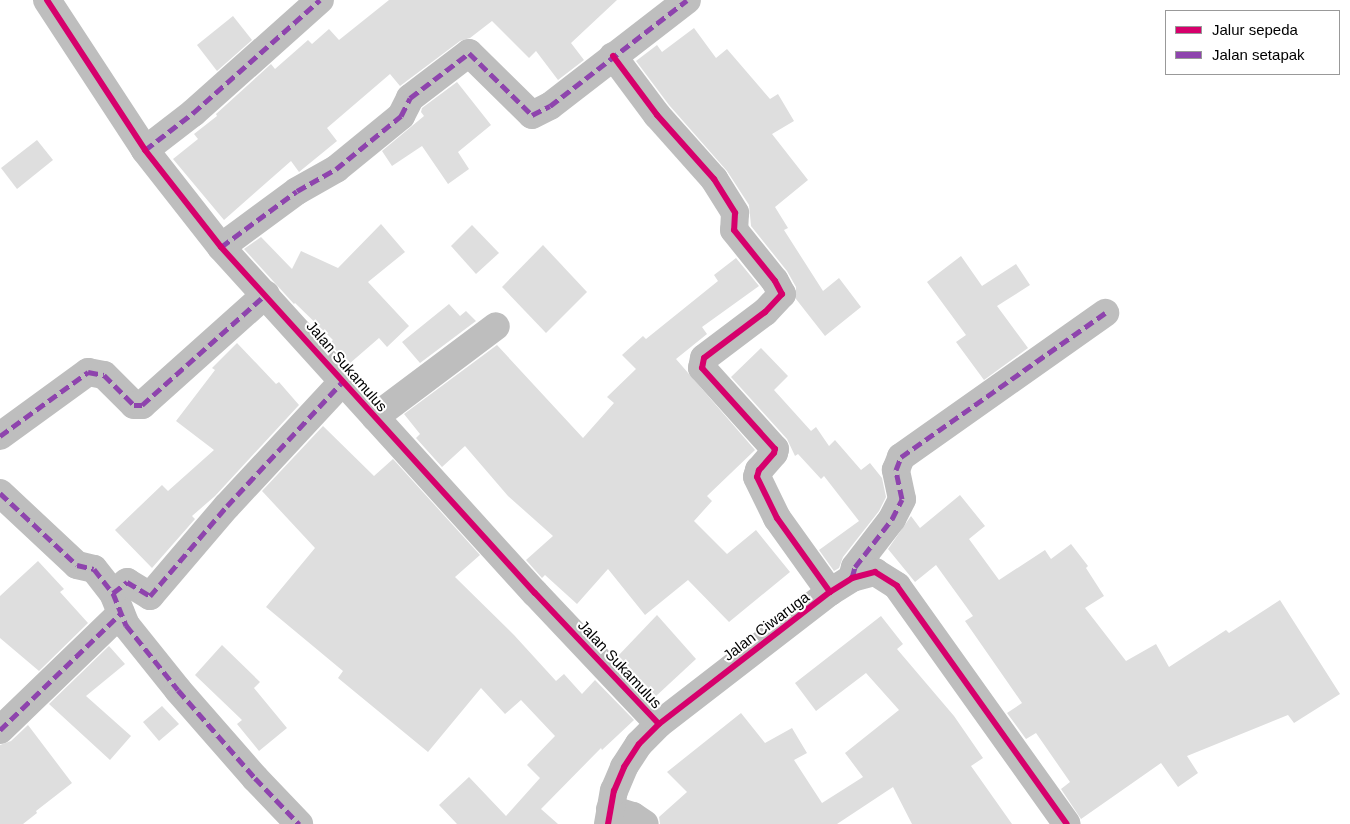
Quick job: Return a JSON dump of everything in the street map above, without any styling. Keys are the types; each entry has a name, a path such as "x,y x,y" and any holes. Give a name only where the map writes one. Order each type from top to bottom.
{"street":[{"name":"Jalan Sukamulus","path":"47,0 145,150 221,247 266,294 535,593 659,724"},
{"path":"145,150 194,113 227,81 320,0"},
{"path":"221,247 298,191 336,168 401,116 410,98 469,53 532,115 550,106 687,0"},
{"path":"614,56 657,115 714,179 735,213 734,230 775,281 782,294 764,312 704,358 702,368 775,449 774,453 759,470 757,477 777,518 841,585 892,519 902,499 896,470 901,457 1105,313"},
{"path":"0,436 88,372 104,375 134,405 142,405 266,294"},
{"path":"375,417 496,326"},
{"path":"0,730 117,603 127,582 150,596 227,506 343,381"},
{"path":"0,493 77,565 94,569 117,603 126,625 178,690 255,778 299,824"},
{"name":"Jalan Ciwaruga","path":"609,817 614,791 624,766 639,744 659,724 841,585 875,572 897,586 1067,824"},
{"path":"609,817 633,816 645,824"}],"building":[{"path":"389,0 617,0 571,43 584,60 558,80 536,51 529,58 492,21 470,38 460,41 400,86 390,74 327,128 337,141 299,172 291,161 224,220 173,159 198,139 194,134 217,116 216,114 271,64 275,69 308,40 312,44 329,29 339,40"},
{"path":"233,16 252,40 217,71 197,45"},
{"path":"694,28 716,58 727,49 770,99 778,94 794,121 772,134 808,180 775,207 788,228 784,230 823,291 839,278 861,307 825,336 796,299 796,287 787,271 751,226 749,205 727,171 669,105 636,61 657,45 662,52"},
{"path":"457,82 491,125 458,152 469,169 448,184 422,146 392,166 382,151 424,116 421,112 422,108"},
{"path":"37,140 53,160 17,189 1,168"},
{"path":"381,224 405,252 368,282 409,326 387,347 379,338 349,364 329,343 333,340 294,304 244,249 261,237 292,269 301,251 338,268"},
{"path":"472,225 499,253 476,274 451,246"},
{"path":"543,245 587,292 546,333 502,287"},
{"path":"961,256 982,286 1016,264 1030,285 997,306 1028,348 984,380 956,342 966,335 927,282"},
{"path":"736,258 759,286 702,327 707,334 676,359 755,450 707,496 712,501 694,521 727,554 756,530 790,572 729,622 688,580 645,615 608,569 577,604 545,575 542,578 526,560 553,536 508,496 465,446 442,467 416,438 420,434 404,414 497,345 583,438 614,403 607,397 636,369 622,355 643,336 646,339 718,281 714,275"},
{"path":"449,304 460,316 466,311 476,321 420,363 402,342"},
{"path":"237,343 276,384 279,382 299,405 215,496 192,516 195,519 152,568 115,530 162,485 168,491 214,450 176,421 215,370 212,368"},
{"path":"761,348 788,376 774,390 811,431 816,427 829,446 835,440 861,470 870,463 882,478 886,497 879,511 843,557 839,568 834,571 819,550 859,521 824,476 821,479 798,454 795,456 787,439 731,377"},
{"path":"323,426 374,476 393,459 480,555 455,577 514,635 556,681 564,674 582,694 595,680 634,720 602,750 601,748 541,809 558,824 457,824 439,805 469,777 506,816 540,778 527,765 555,736 521,700 505,714 481,688 428,752 338,678 343,671 266,607 315,548 262,491"},
{"path":"960,495 985,526 969,539 999,580 1045,550 1051,559 1071,544 1088,566 1086,568 1104,596 1085,608 1126,661 1156,644 1169,667 1226,630 1229,633 1280,600 1340,694 1294,723 1288,715 1187,756 1198,773 1178,787 1161,763 1081,819 1061,789 1070,782 1036,733 1026,739 1007,713 1022,703 965,621 973,616 936,565 915,582 888,549 911,516 920,528"},
{"path":"38,561 64,589 60,592 88,623 39,671 0,638 0,596"},
{"path":"657,615 696,659 655,697 617,657"},
{"path":"881,616 903,644 897,649 954,716 983,758 971,766 1012,824 912,824 893,787 837,824 660,824 659,817 687,792 667,772 741,713 765,743 792,728 807,753 794,760 822,803 863,777 845,753 899,710 866,673 816,711 795,683"},
{"path":"222,645 260,682 254,688 287,728 259,751 237,724 242,720 195,675"},
{"path":"109,646 125,664 86,696 131,736 110,760 49,704"},
{"path":"162,706 179,724 159,741 143,722"},
{"path":"28,725 72,783 36,811 37,813 23,824 0,824 0,745 11,741"}],"marked path":[{"path":"145,150 193,113 320,0"},
{"path":"221,247 297,191 336,169 401,116 410,98 469,53 532,115 550,106 687,0"},
{"path":"0,436 88,372 104,375 134,405 142,405 266,294"},
{"path":"852,578 855,567 892,519 902,499 896,470 901,457 1105,313"},
{"path":"113,593 127,582 150,596 227,506 343,381"},
{"path":"0,493 77,565 94,569 113,593 126,625 178,690 255,778 299,824"},
{"path":"0,730 121,613"}],"cycle path":[{"path":"47,0 145,150 221,247 535,593 659,724"},
{"path":"613,56 657,115 714,179 735,213 734,230 775,281 782,294 765,312 704,358 702,368 775,449 774,453 759,470 757,477 777,518 830,592"},
{"path":"608,824 614,791 624,767 639,744 659,724 830,592 852,578 875,572 897,586 1067,824"}]}
